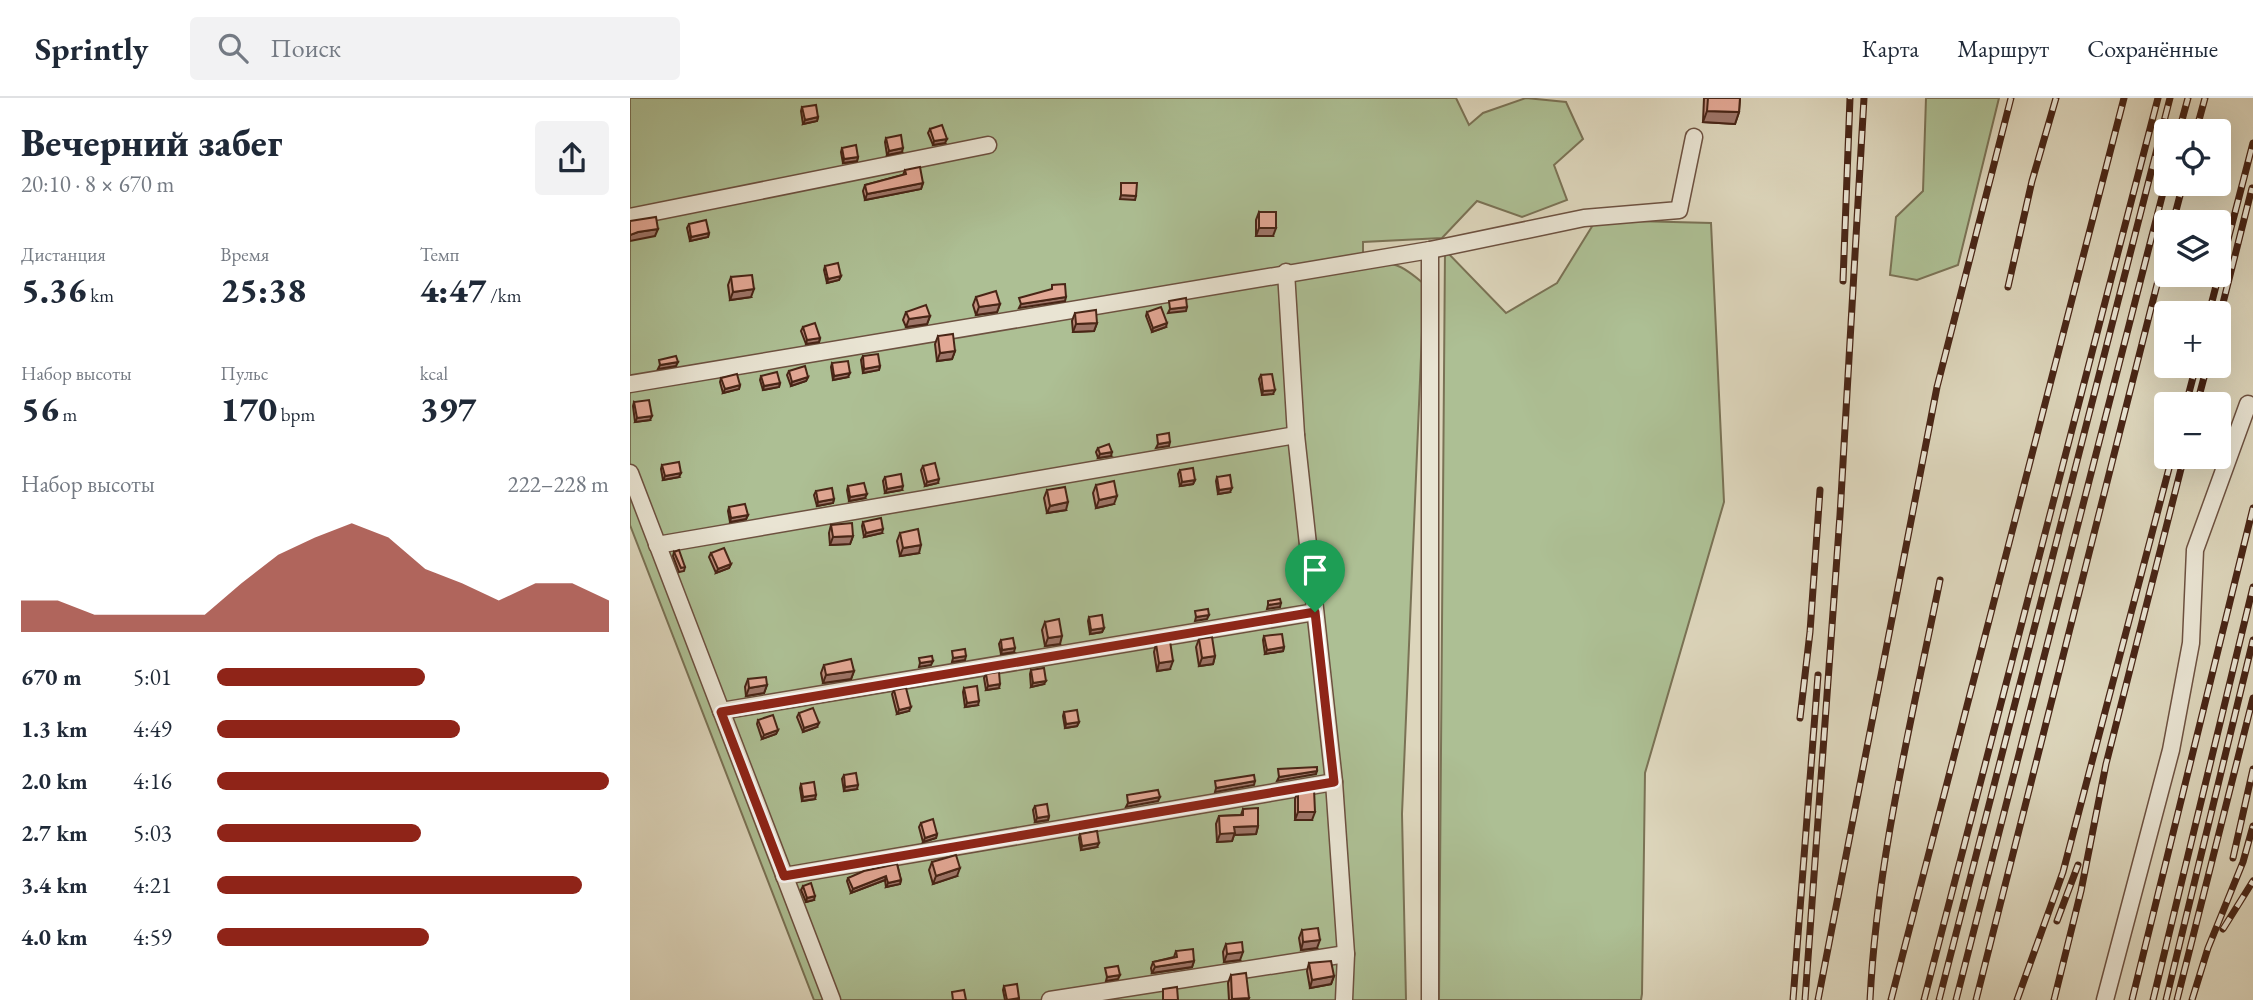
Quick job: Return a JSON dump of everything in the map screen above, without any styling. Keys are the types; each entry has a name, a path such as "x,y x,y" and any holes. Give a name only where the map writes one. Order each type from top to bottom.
{"street":[{"path":"630,384 1430,250 1584,218 1679,210 1693,137"},
{"path":"630,217 988,145"},
{"path":"1430,250 1430,1000"},
{"path":"1286,272 1296,435 1334,782 1346,954 1344,1000"},
{"path":"2105,1000 2171,750 2191,643 2195,550 2248,404"},
{"path":"657,545 1296,435"},
{"path":"630,473 832,1000"},
{"path":"721,712 1315,612"},
{"path":"784,876 1334,782"},
{"path":"1050,1000 1346,954"}],"green space":[{"path":"630,98 1456,98 1469,125 1483,113 1526,98 1566,102 1583,139 1554,165 1567,200 1522,217 1477,201 1442,238 1363,242 1363,269 1382,264 1396,265 1424,284 1402,814 1406,1000 814,1000 630,525"},
{"path":"1926,98 1999,98 1958,265 1917,280 1890,275 1896,217 1923,191"},
{"path":"1596,220 1711,223 1724,502 1645,773 1641,1000 1439,1000 1445,250 1506,313 1557,283"}],"building":[{"path":"1708,98 1740,98 1739,112 1707,111"},
{"path":"816,105 818,117 805,120 802,107"},
{"path":"942,125 947,139 934,141 930,129"},
{"path":"901,135 903,148 889,151 886,138"},
{"path":"856,145 858,157 844,159 842,148"},
{"path":"920,167 923,183 867,194 865,185 906,174 905,170"},
{"path":"1121,183 1137,183 1136,196 1121,195"},
{"path":"1259,212 1276,212 1276,228 1259,228"},
{"path":"656,217 658,229 630,235 630,221"},
{"path":"706,220 709,233 691,237 689,224"},
{"path":"838,263 841,276 828,279 825,266"},
{"path":"752,275 754,289 733,292 731,277"},
{"path":"1065,284 1066,297 1021,304 1019,298 1052,289 1052,285"},
{"path":"996,291 1000,304 979,307 976,297"},
{"path":"1186,298 1187,307 1170,309 1169,301"},
{"path":"926,305 930,316 909,319 906,312"},
{"path":"1161,307 1167,323 1153,328 1147,312"},
{"path":"1096,310 1097,323 1076,324 1075,313"},
{"path":"815,323 820,338 807,340 803,327"},
{"path":"953,334 955,351 940,353 938,336"},
{"path":"878,354 880,366 864,369 863,356"},
{"path":"676,356 678,362 660,365 659,360"},
{"path":"848,361 850,373 834,376 832,363"},
{"path":"805,366 808,377 792,382 789,371"},
{"path":"777,372 780,383 764,386 761,376"},
{"path":"737,374 740,385 725,389 721,378"},
{"path":"1272,374 1275,390 1263,391 1261,375"},
{"path":"649,400 652,416 637,418 634,402"},
{"path":"1169,433 1170,442 1158,444 1157,435"},
{"path":"1109,444 1112,452 1100,454 1098,448"},
{"path":"679,462 681,473 665,476 662,465"},
{"path":"935,463 939,479 927,482 923,466"},
{"path":"1193,468 1195,480 1182,482 1180,470"},
{"path":"901,474 903,486 887,489 885,477"},
{"path":"1230,475 1232,488 1219,490 1217,477"},
{"path":"1114,481 1117,496 1099,500 1096,485"},
{"path":"864,483 867,494 850,497 848,486"},
{"path":"1065,487 1068,502 1050,506 1047,490"},
{"path":"832,488 834,499 818,502 816,491"},
{"path":"745,504 748,515 731,518 729,507"},
{"path":"881,518 883,529 866,533 863,522"},
{"path":"852,523 853,536 833,537 831,525"},
{"path":"918,529 921,545 903,548 900,533"},
{"path":"724,548 731,564 718,569 711,553"},
{"path":"679,550 685,567 681,568 674,552"},
{"path":"1280,599 1281,603 1268,605 1268,601"},
{"path":"1208,609 1209,615 1196,617 1195,611"},
{"path":"1102,615 1104,628 1091,630 1089,617"},
{"path":"1059,619 1062,636 1048,638 1045,622"},
{"path":"1282,634 1284,647 1267,650 1264,636"},
{"path":"1212,637 1215,656 1202,658 1199,639"},
{"path":"1013,638 1015,648 1002,650 1001,640"},
{"path":"1170,641 1173,661 1159,663 1156,644"},
{"path":"965,649 966,656 953,658 952,651"},
{"path":"932,656 933,661 920,663 919,658"},
{"path":"851,659 854,671 826,675 824,665"},
{"path":"1044,668 1046,681 1033,683 1031,670"},
{"path":"999,672 1000,684 988,686 986,674"},
{"path":"766,677 767,685 749,688 748,679"},
{"path":"977,686 979,701 967,703 964,688"},
{"path":"906,688 911,707 899,710 894,690"},
{"path":"813,708 819,723 804,728 799,713"},
{"path":"1077,710 1079,722 1066,724 1064,712"},
{"path":"773,715 778,730 764,735 758,720"},
{"path":"1317,767 1317,771 1279,777 1278,769"},
{"path":"856,773 858,785 845,787 844,775"},
{"path":"1254,775 1255,781 1216,788 1215,781"},
{"path":"814,782 816,795 803,797 801,784"},
{"path":"1314,789 1315,812 1298,812 1298,791"},
{"path":"1158,790 1160,797 1128,803 1127,795"},
{"path":"1047,804 1049,816 1037,818 1035,806"},
{"path":"1258,808 1258,826 1234,827 1235,833 1220,834 1219,816 1243,815 1243,809"},
{"path":"933,819 937,834 925,838 921,823"},
{"path":"1097,831 1099,843 1082,846 1080,834"},
{"path":"956,855 960,868 936,876 932,862"},
{"path":"897,864 901,880 888,883 886,876 853,889 848,878 864,871"},
{"path":"811,883 815,896 807,898 803,886"},
{"path":"1318,928 1320,940 1303,942 1302,930"},
{"path":"1242,942 1243,952 1227,954 1226,944"},
{"path":"1193,949 1194,961 1155,967 1153,962 1177,957 1176,951"},
{"path":"1331,961 1334,976 1312,980 1309,963"},
{"path":"1118,966 1120,975 1107,977 1105,968"},
{"path":"1246,973 1249,998 1232,999 1231,975"},
{"path":"1017,984 1019,998 1007,1000 1004,986"},
{"path":"1177,987 1178,1000 1163,1000 1163,989"},
{"path":"964,990 966,1000 953,1000 952,992"}],"railway":[{"path":"1843,281 1850,98"},
{"path":"1805,1000 1840,515 1864,98"},
{"path":"1818,1000 1937,387 2011,98"},
{"path":"2008,287 2032,181 2056,98"},
{"path":"1891,1000 2124,98"},
{"path":"1924,1000 2158,98"},
{"path":"1939,1000 2170,98"},
{"path":"2182,119 2188,98"},
{"path":"2199,119 2205,98"},
{"path":"2212,301 2253,143"},
{"path":"2224,301 2252,188"},
{"path":"1956,1000 2162,196"},
{"path":"2176,210 2180,196"},
{"path":"1976,1000 2156,287"},
{"path":"2189,392 2193,378"},
{"path":"2200,392 2204,378"},
{"path":"2017,1000 2063,872 2169,469"},
{"path":"2054,1000 2081,891 2106,764 2181,469"},
{"path":"1800,718 1810,632 1820,490"},
{"path":"2132,1000 2253,508"},
{"path":"1870,1000 1888,841 1940,580"},
{"path":"2153,1000 2253,587"},
{"path":"2166,1000 2253,640"},
{"path":"1793,1000 1818,675"},
{"path":"2177,1000 2253,698"},
{"path":"2233,858 2253,769"},
{"path":"2192,1000 2208,948 2243,862 2253,826"},
{"path":"2057,921 2078,865"},
{"path":"2223,929 2253,881"}],"route":[{"path":"1315,612 1334,782 784,876 721,712 1315,612"}]}
